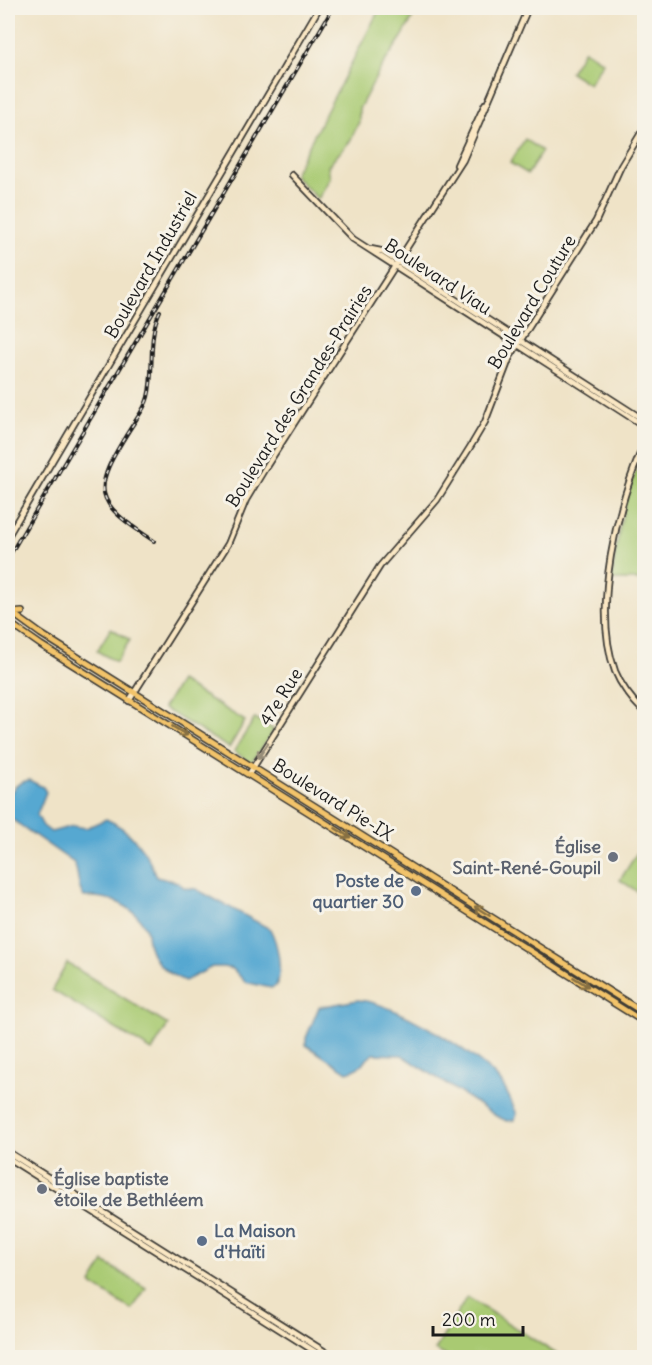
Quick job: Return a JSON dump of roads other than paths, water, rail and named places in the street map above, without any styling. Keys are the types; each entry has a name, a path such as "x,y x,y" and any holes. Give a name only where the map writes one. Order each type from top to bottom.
{"main road":[{"name":"Boulevard Industriel","path":"8,536 319,8"},
{"name":"Boulevard des Grandes-Prairies","path":"129,701 228,544 246,500 457,167 528,8"},
{"name":"Boulevard Couture","path":"337,634 388,555 437,500 463,459 485,422 506,366 519,342 596,221 621,166 645,128"},
{"name":"Boulevard Viau","path":"292,175 343,230 368,249 381,251 396,264 645,420"},
{"name":"Boulevard Viau","path":"519,342 645,426"},
{"path":"645,445 626,492 615,537 609,576 608,620 609,646 615,671 628,694 645,711"},
{"name":"Boulevard Pie-IX","path":"9,612 134,693 645,1013"},
{"path":"9,612 22,612"},
{"name":"Boulevard Pie-IX","path":"8,622 129,701 645,1022"},
{"name":"47e Rue","path":"249,774 337,634"},
{"path":"8,1152 335,1358"},
{"path":"8,1158 325,1358"}],"water":[{"path":"29,780 43,787 46,792 37,815 43,826 51,832 73,826 86,828 106,819 115,823 137,842 156,877 177,882 185,888 196,889 270,929 279,957 276,986 271,988 245,982 233,969 223,967 212,967 185,981 162,968 151,952 145,927 134,913 111,900 84,897 74,863 10,818 7,805 10,794 18,785"},
{"path":"358,1000 373,1003 412,1019 473,1057 503,1085 517,1114 515,1120 507,1121 496,1116 402,1055 373,1054 356,1069 347,1072 306,1045 306,1038 319,1007"}],"railway":[{"path":"8,558 333,8"},
{"path":"154,541 119,515 109,504 104,493 104,481 117,450 147,401 152,343 160,311"}],"place":[{"name":"Église Saint-René-Goupil","path":"613,857"},
{"name":"Poste de quartier 30","path":"416,891"},
{"name":"Église baptiste étoile de Bethléem","path":"42,1189"},
{"name":"La Maison d'Haïti","path":"202,1241"}]}
